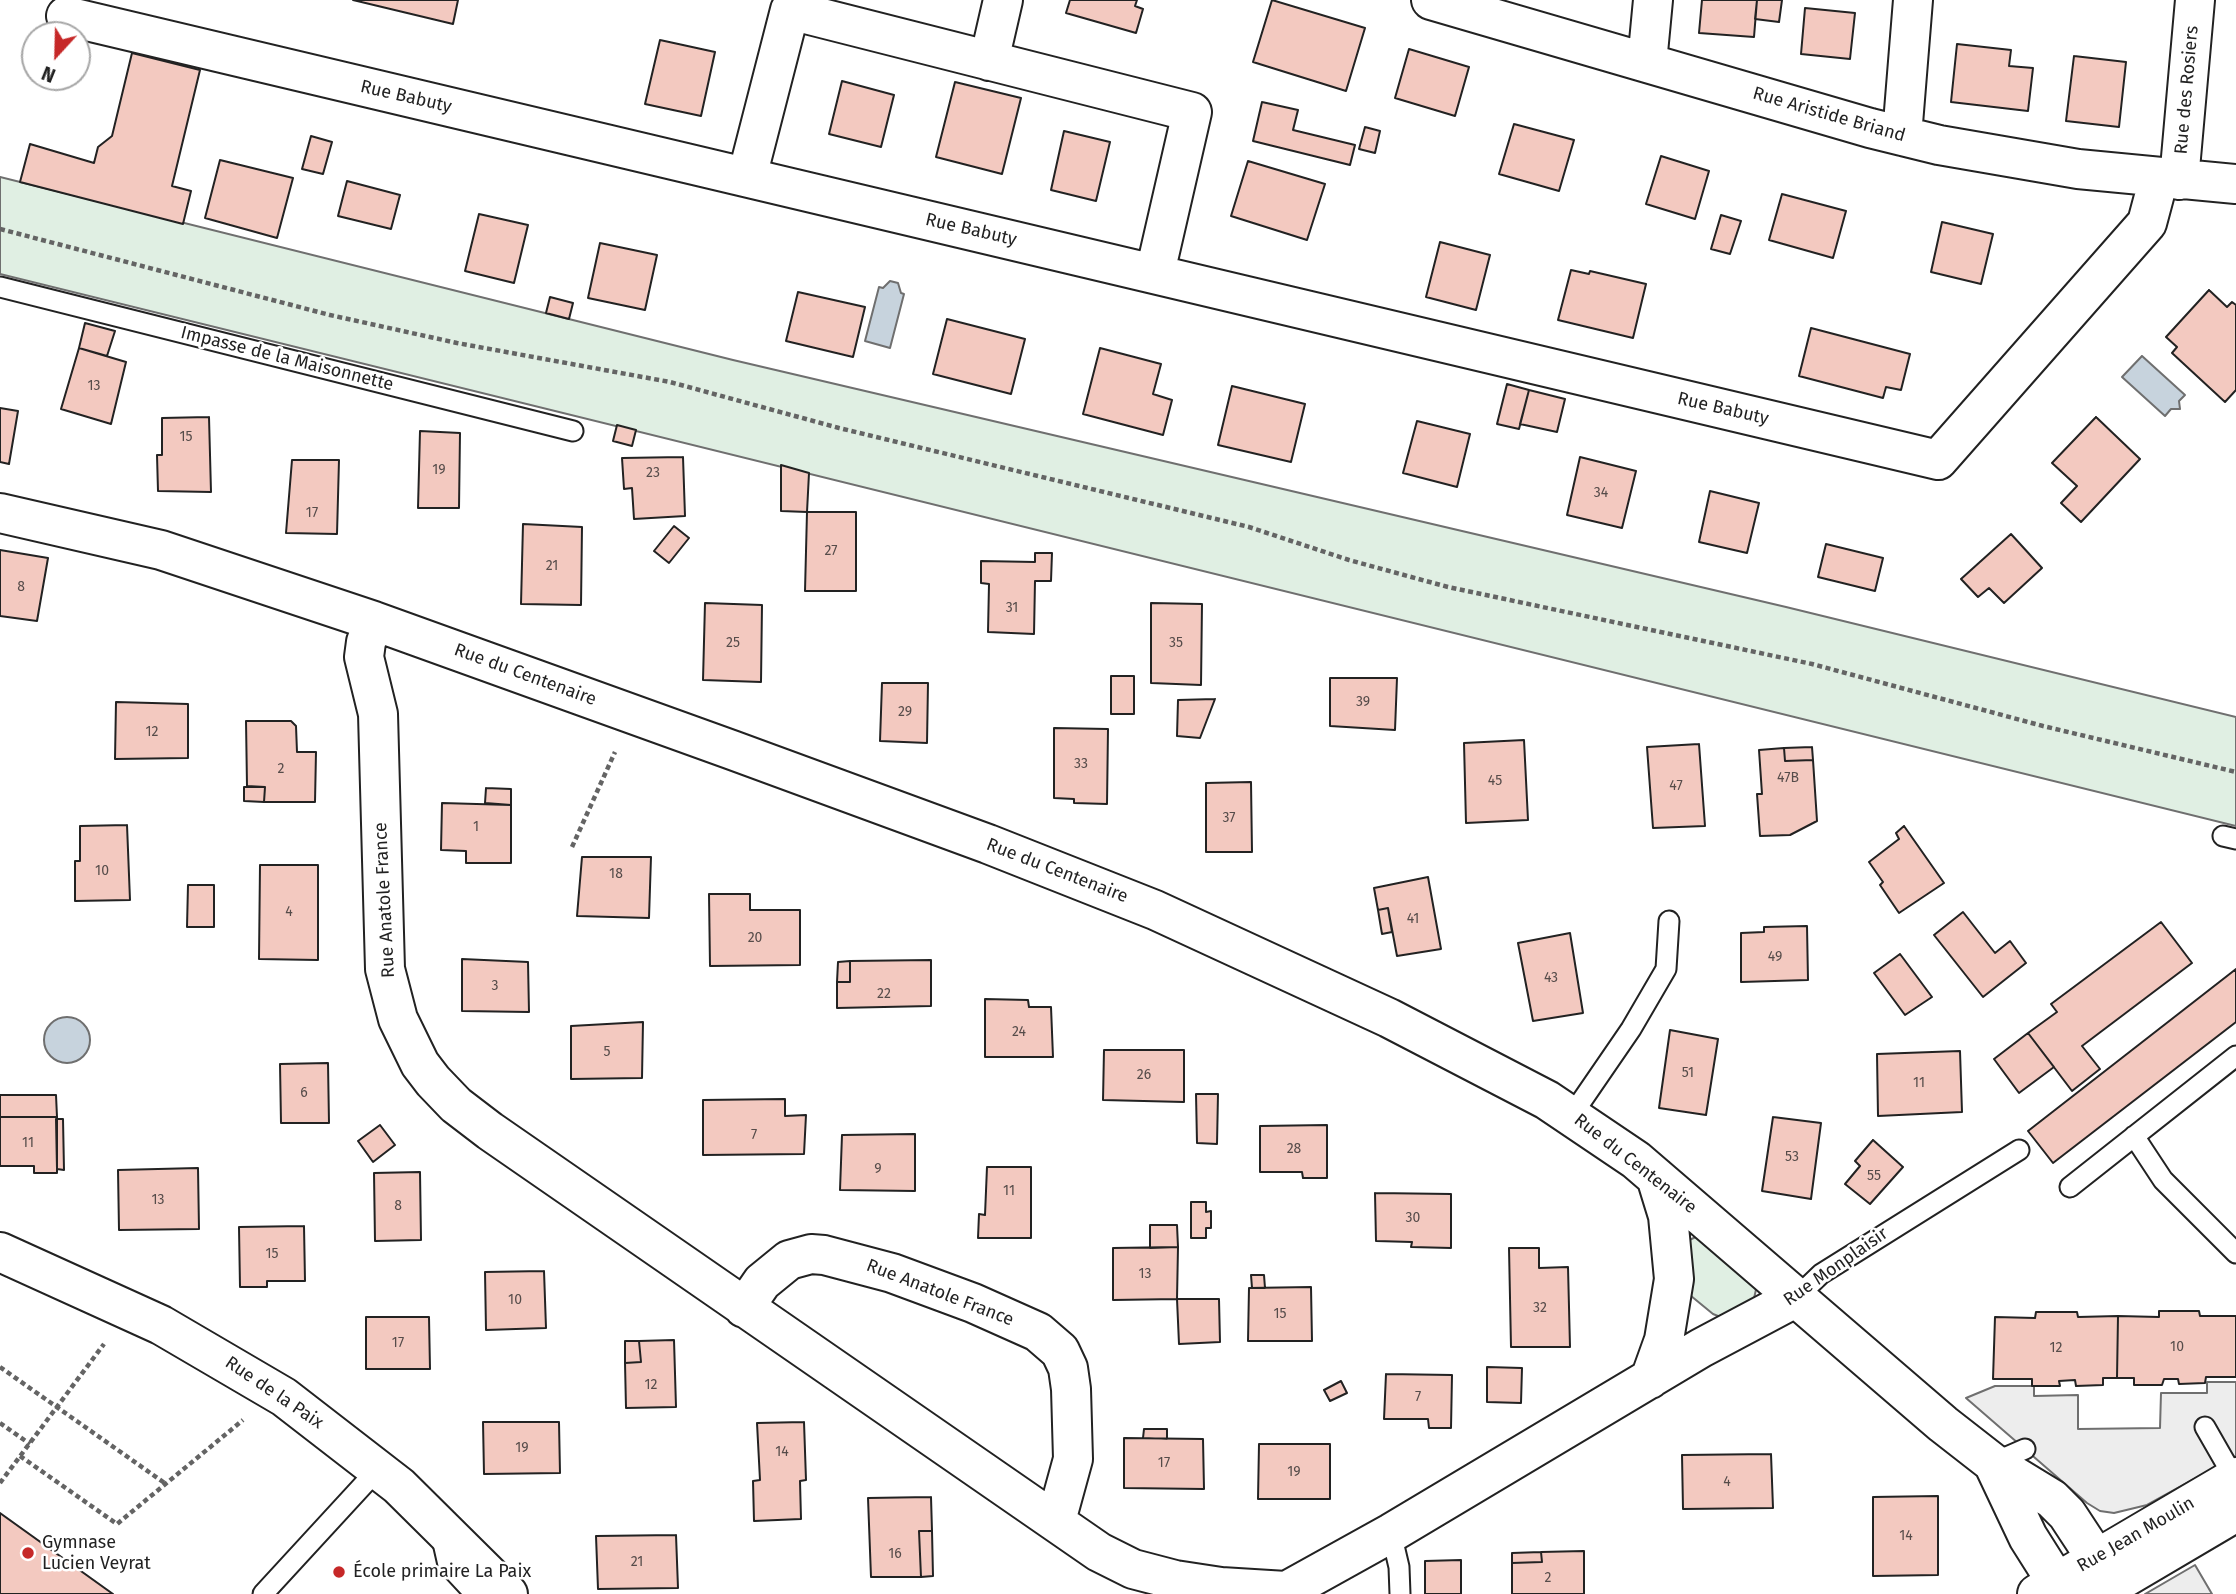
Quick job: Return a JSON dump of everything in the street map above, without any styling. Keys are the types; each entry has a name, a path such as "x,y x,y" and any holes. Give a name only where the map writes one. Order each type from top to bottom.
{"street":[{"path":"989,61 1003,0"},
{"name":"Rue Aristide Briand","path":"1431,0 1902,136 2046,164 2236,184"},
{"path":"1647,63 1653,0"},
{"path":"1902,136 1913,0"},
{"name":"Rue des Rosiers","path":"2169,179 2195,0"},
{"path":"747,177 790,10 1192,112 1155,273"},
{"name":"Rue Babuty","path":"66,17 1938,460 2147,222 2169,179"},
{"name":"Rue du Centenaire","path":"0,513 161,550 374,621 632,714 976,840 1155,910 1389,1018 1572,1115 1656,1177 1943,1424 2009,1456 2060,1506 2102,1579"},
{"name":"Rue Anatole France","path":"374,621 364,657 378,714 385,969 398,1019 415,1055 456,1105 1098,1552 1133,1569 1221,1587 1283,1593"},
{"path":"1650,1379 1664,1340 1674,1279 1668,1216 1656,1177"},
{"name":"Rue de la Paix","path":"0,1252 198,1344 284,1397 378,1469 439,1523 508,1594"},
{"name":"Rue Anatole France","path":"744,1308 762,1282 789,1260 811,1254 824,1255 892,1273 973,1303 1038,1332 1060,1351 1068,1368 1071,1389 1073,1459 1056,1521"},
{"name":"Rue Monplaisir","path":"1283,1593 1391,1533 1701,1348 1797,1297"},
{"name":"Rue du Centenaire","path":"2009,1456 2028,1537 2053,1590"},
{"name":"Rue Jean Moulin","path":"2053,1590 2102,1579 2236,1487"}],"lane":[{"name":"Impasse de la Maisonnette","path":"0,287 573,431"},
{"path":"1572,1115 1631,1029 1667,969 1669,921"},
{"path":"2070,1187 2236,1056"},
{"path":"2134,1136 2163,1180 2236,1253"},
{"name":"Rue Monplaisir","path":"1797,1297 1821,1274 2019,1150"},
{"path":"2205,1427 2236,1487"},
{"path":"263,1594 378,1469"},
{"path":"439,1523 448,1565 475,1594"},
{"path":"1391,1533 1399,1567 1400,1594"}],"path":[{"path":"0,229 330,315 457,343 670,382 852,431 1223,521 1448,587 1812,664 2043,726 2236,772"},
{"path":"572,847 632,714"},
{"path":"0,1483 105,1342"},
{"path":"0,1367 166,1483"},
{"path":"20,1456 117,1524 243,1420"},
{"path":"0,1423 30,1444"}],"green space":[{"path":"0,177 733,360 1786,607 2236,717 2236,826 0,274"},
{"path":"1702,1234 1757,1285 1753,1303 1723,1318 1713,1314 1685,1291 1681,1244"}],"shaded area":[{"path":"890,281 898,283 901,293 904,294 890,348 865,341 879,287 883,288"},
{"path":"2142,356 2185,395 2179,401 2180,409 2171,409 2165,416 2122,377"},
{"path":"67,1017 83,1024 90,1040 83,1056 67,1063 51,1056 44,1040 51,1024"},
{"path":"2207,1382 2236,1382 2236,1456 2147,1505 2114,1513 2100,1511 2087,1503 1966,1398 1995,1386 2034,1386 2034,1396 2078,1395 2078,1429 2160,1428 2161,1393 2207,1393"},
{"path":"2195,1565 2212,1594 2145,1594"}],"building":[{"path":"353,0 458,0 453,24"},
{"path":"1070,0 1137,0 1135,6 1143,9 1136,33 1066,13"},
{"path":"1272,0 1365,28 1346,91 1253,62"},
{"path":"1702,0 1757,0 1754,37 1699,33"},
{"path":"1757,0 1782,0 1779,22 1755,19"},
{"path":"1805,8 1855,13 1850,59 1801,54"},
{"path":"660,40 715,52 701,116 645,104"},
{"path":"1957,44 2011,50 2009,66 2033,68 2028,111 1951,102"},
{"path":"1409,49 1469,67 1455,116 1395,98"},
{"path":"132,53 200,70 172,186 191,191 183,224 20,182 30,144 94,163 98,147 112,136"},
{"path":"2074,56 2126,62 2119,127 2066,121"},
{"path":"842,81 894,95 881,147 829,134"},
{"path":"955,82 1021,98 1002,174 936,157"},
{"path":"1262,102 1298,110 1293,130 1355,145 1350,165 1253,141"},
{"path":"1514,124 1574,140 1559,191 1499,174"},
{"path":"1365,127 1380,131 1375,153 1359,149"},
{"path":"1064,131 1110,142 1096,201 1051,190"},
{"path":"311,136 332,142 323,174 302,169"},
{"path":"1661,156 1709,171 1695,219 1646,204"},
{"path":"220,160 293,178 277,238 205,218"},
{"path":"1248,161 1325,184 1307,240 1231,216"},
{"path":"347,181 400,195 391,229 338,216"},
{"path":"1782,194 1846,211 1833,258 1769,240"},
{"path":"479,214 528,225 514,283 465,271"},
{"path":"1721,215 1741,221 1730,254 1711,249"},
{"path":"1942,222 1993,234 1981,284 1931,272"},
{"path":"1440,242 1490,255 1476,310 1426,297"},
{"path":"600,243 657,255 645,310 588,298"},
{"path":"1571,270 1589,274 1590,271 1646,284 1633,338 1558,320"},
{"path":"2209,290 2227,307 2232,302 2236,305 2236,390 2225,402 2172,353 2177,347 2166,337"},
{"path":"798,292 865,307 853,357 786,341"},
{"path":"550,297 573,303 569,319 546,313"},
{"path":"947,319 1025,339 1011,394 933,374"},
{"path":"85,323 115,331 107,356 79,348"},
{"path":"1811,328 1910,354 1901,390 1886,387 1883,398 1799,376"},
{"path":"79,348 126,362 111,424 61,409"},
{"path":"1100,348 1161,364 1153,394 1172,400 1163,435 1083,414"},
{"path":"1507,384 1529,390 1519,429 1497,424"},
{"path":"1232,386 1305,404 1291,462 1218,445"},
{"path":"1529,390 1565,399 1557,432 1520,424"},
{"path":"0,408 18,411 9,464 0,462"},
{"path":"209,417 211,492 158,491 157,455 162,455 162,418"},
{"path":"2096,417 2140,459 2081,522 2061,503 2077,486 2052,463"},
{"path":"1417,421 1470,434 1457,487 1403,473"},
{"path":"617,425 636,430 632,446 613,441"},
{"path":"420,431 460,433 459,508 418,508"},
{"path":"683,457 685,516 634,519 632,488 624,489 622,458"},
{"path":"1580,457 1636,471 1622,528 1567,515"},
{"path":"292,460 339,460 337,534 286,533"},
{"path":"781,465 809,473 807,512 781,511"},
{"path":"1710,491 1759,503 1747,553 1699,542"},
{"path":"807,512 856,512 856,591 805,591"},
{"path":"523,524 582,527 581,605 521,604"},
{"path":"674,526 689,538 669,563 654,551"},
{"path":"2011,534 2042,568 2004,603 1989,588 1978,597 1961,579"},
{"path":"1826,544 1883,558 1875,591 1818,577"},
{"path":"0,550 48,558 37,621 0,616"},
{"path":"1035,553 1052,553 1051,581 1035,581 1034,634 988,632 989,584 981,583 981,561 1035,562"},
{"path":"705,603 762,605 761,682 703,680"},
{"path":"1151,603 1202,604 1201,685 1151,683"},
{"path":"1111,676 1134,676 1134,714 1111,714"},
{"path":"1330,678 1397,678 1395,730 1330,726"},
{"path":"882,683 928,683 927,743 880,741"},
{"path":"1215,699 1200,738 1177,736 1178,700"},
{"path":"116,702 188,704 188,758 115,759"},
{"path":"246,721 291,721 296,726 297,752 316,752 315,802 264,802 265,787 247,786"},
{"path":"1054,728 1108,729 1107,804 1074,803 1074,799 1054,798"},
{"path":"1524,740 1528,820 1466,823 1464,743"},
{"path":"1699,744 1705,826 1653,828 1647,747"},
{"path":"1812,747 1813,760 1785,761 1784,748"},
{"path":"1784,748 1785,761 1813,760 1817,821 1790,835 1760,836 1757,794 1762,794 1759,750"},
{"path":"1251,782 1252,852 1206,852 1206,783"},
{"path":"244,787 265,787 264,802 244,801"},
{"path":"486,788 511,789 511,805 485,803"},
{"path":"442,803 511,805 511,863 466,863 466,851 441,850"},
{"path":"127,825 130,900 75,901 75,861 80,861 80,826"},
{"path":"1904,826 1944,883 1899,913 1880,885 1883,882 1869,862 1899,839 1896,833"},
{"path":"582,857 651,857 649,918 577,916"},
{"path":"260,865 318,865 318,960 259,959"},
{"path":"1428,877 1441,949 1397,956 1388,908 1378,910 1374,888"},
{"path":"188,885 214,885 214,927 187,927"},
{"path":"709,894 750,894 750,910 800,910 800,965 710,966"},
{"path":"1388,908 1392,932 1382,934 1378,910"},
{"path":"1963,912 1995,953 2010,941 2026,963 1983,997 1934,935"},
{"path":"2161,922 2192,963 2082,1046 2100,1069 2072,1091 2028,1033 2057,1012 2051,1004"},
{"path":"1807,926 1808,980 1741,982 1741,933 1764,932 1764,927"},
{"path":"1570,933 1583,1013 1533,1021 1518,943"},
{"path":"1900,954 1932,997 1905,1015 1874,973"},
{"path":"462,959 528,962 529,1012 462,1011"},
{"path":"931,960 931,1006 837,1008 837,982 850,982 850,961"},
{"path":"850,961 850,982 837,982 838,962"},
{"path":"2236,969 2236,1022 2053,1163 2028,1131"},
{"path":"985,999 1028,1000 1029,1007 1051,1007 1053,1057 985,1057"},
{"path":"643,1022 642,1078 571,1079 571,1026"},
{"path":"1670,1030 1718,1039 1706,1115 1659,1108"},
{"path":"2028,1033 2054,1067 2019,1093 1994,1059"},
{"path":"1104,1050 1184,1050 1184,1102 1103,1100"},
{"path":"1960,1051 1962,1112 1878,1116 1877,1054"},
{"path":"328,1063 329,1123 281,1123 280,1064"},
{"path":"1196,1094 1218,1094 1217,1144 1197,1143"},
{"path":"0,1095 56,1095 57,1117 0,1117"},
{"path":"785,1099 785,1116 806,1115 804,1154 703,1155 703,1100"},
{"path":"0,1117 57,1117 57,1173 34,1173 34,1166 0,1166"},
{"path":"1773,1117 1821,1123 1811,1199 1762,1191"},
{"path":"56,1119 63,1119 64,1170 57,1169"},
{"path":"380,1125 395,1145 373,1162 358,1141"},
{"path":"1327,1125 1327,1178 1303,1178 1302,1172 1260,1172 1260,1126"},
{"path":"915,1134 915,1191 840,1190 842,1135"},
{"path":"1873,1140 1903,1167 1870,1204 1845,1184 1860,1166 1855,1161"},
{"path":"987,1167 1031,1167 1031,1238 978,1238 979,1214 985,1215"},
{"path":"198,1168 199,1229 119,1230 118,1170"},
{"path":"420,1172 421,1240 375,1241 374,1173"},
{"path":"1375,1193 1451,1194 1451,1248 1411,1247 1412,1242 1376,1241"},
{"path":"1191,1202 1206,1202 1206,1212 1211,1211 1211,1228 1206,1228 1206,1238 1191,1238"},
{"path":"1150,1225 1177,1225 1178,1247 1150,1248"},
{"path":"304,1226 305,1281 267,1281 267,1287 240,1287 239,1227"},
{"path":"1178,1247 1177,1299 1113,1300 1113,1248"},
{"path":"1509,1248 1539,1248 1539,1268 1568,1267 1570,1347 1511,1347"},
{"path":"544,1271 546,1328 486,1330 485,1272"},
{"path":"1251,1275 1264,1275 1265,1288 1252,1288"},
{"path":"1311,1287 1312,1341 1248,1341 1249,1288"},
{"path":"1177,1299 1219,1299 1220,1342 1179,1344"},
{"path":"2159,1311 2199,1311 2200,1316 2236,1316 2236,1377 2206,1377 2205,1383 2179,1384 2178,1379 2164,1379 2162,1385 2134,1385 2134,1378 2117,1378 2118,1316 2159,1317"},
{"path":"2036,1312 2077,1312 2078,1317 2118,1316 2117,1378 2103,1378 2103,1385 2076,1386 2075,1380 2059,1381 2060,1386 2032,1386 2032,1379 1993,1379 1995,1317 2035,1318"},
{"path":"366,1317 429,1317 430,1369 366,1369"},
{"path":"674,1340 676,1407 626,1408 625,1363 641,1362 639,1341"},
{"path":"625,1341 639,1341 641,1362 625,1363"},
{"path":"1487,1367 1522,1368 1521,1403 1487,1402"},
{"path":"1386,1374 1452,1375 1451,1428 1429,1428 1428,1419 1384,1419"},
{"path":"1341,1381 1347,1393 1330,1401 1324,1390"},
{"path":"483,1422 559,1422 560,1473 484,1474"},
{"path":"804,1422 806,1480 800,1481 801,1519 754,1521 753,1481 760,1480 757,1423"},
{"path":"1144,1429 1167,1429 1167,1439 1143,1438"},
{"path":"1124,1438 1203,1439 1204,1489 1124,1488"},
{"path":"1259,1444 1330,1444 1330,1499 1258,1499"},
{"path":"1771,1454 1773,1508 1683,1509 1682,1455"},
{"path":"1938,1496 1938,1575 1873,1576 1873,1497"},
{"path":"931,1497 932,1531 919,1531 921,1577 871,1577 868,1498"},
{"name":"Gymnase Lucien Veyrat","path":"0,1513 113,1594 0,1594"},
{"path":"919,1531 932,1531 933,1576 921,1577"},
{"path":"676,1535 678,1588 598,1589 596,1536"},
{"path":"1584,1551 1584,1594 1512,1594 1512,1563 1542,1562 1541,1552"},
{"path":"1541,1552 1542,1562 1512,1563 1512,1553"},
{"path":"1461,1560 1461,1594 1425,1594 1425,1561"}],"place":[{"name":"Gymnase Lucien Veyrat","path":"28,1553"},
{"name":"École primaire La Paix","path":"339,1572"}]}
